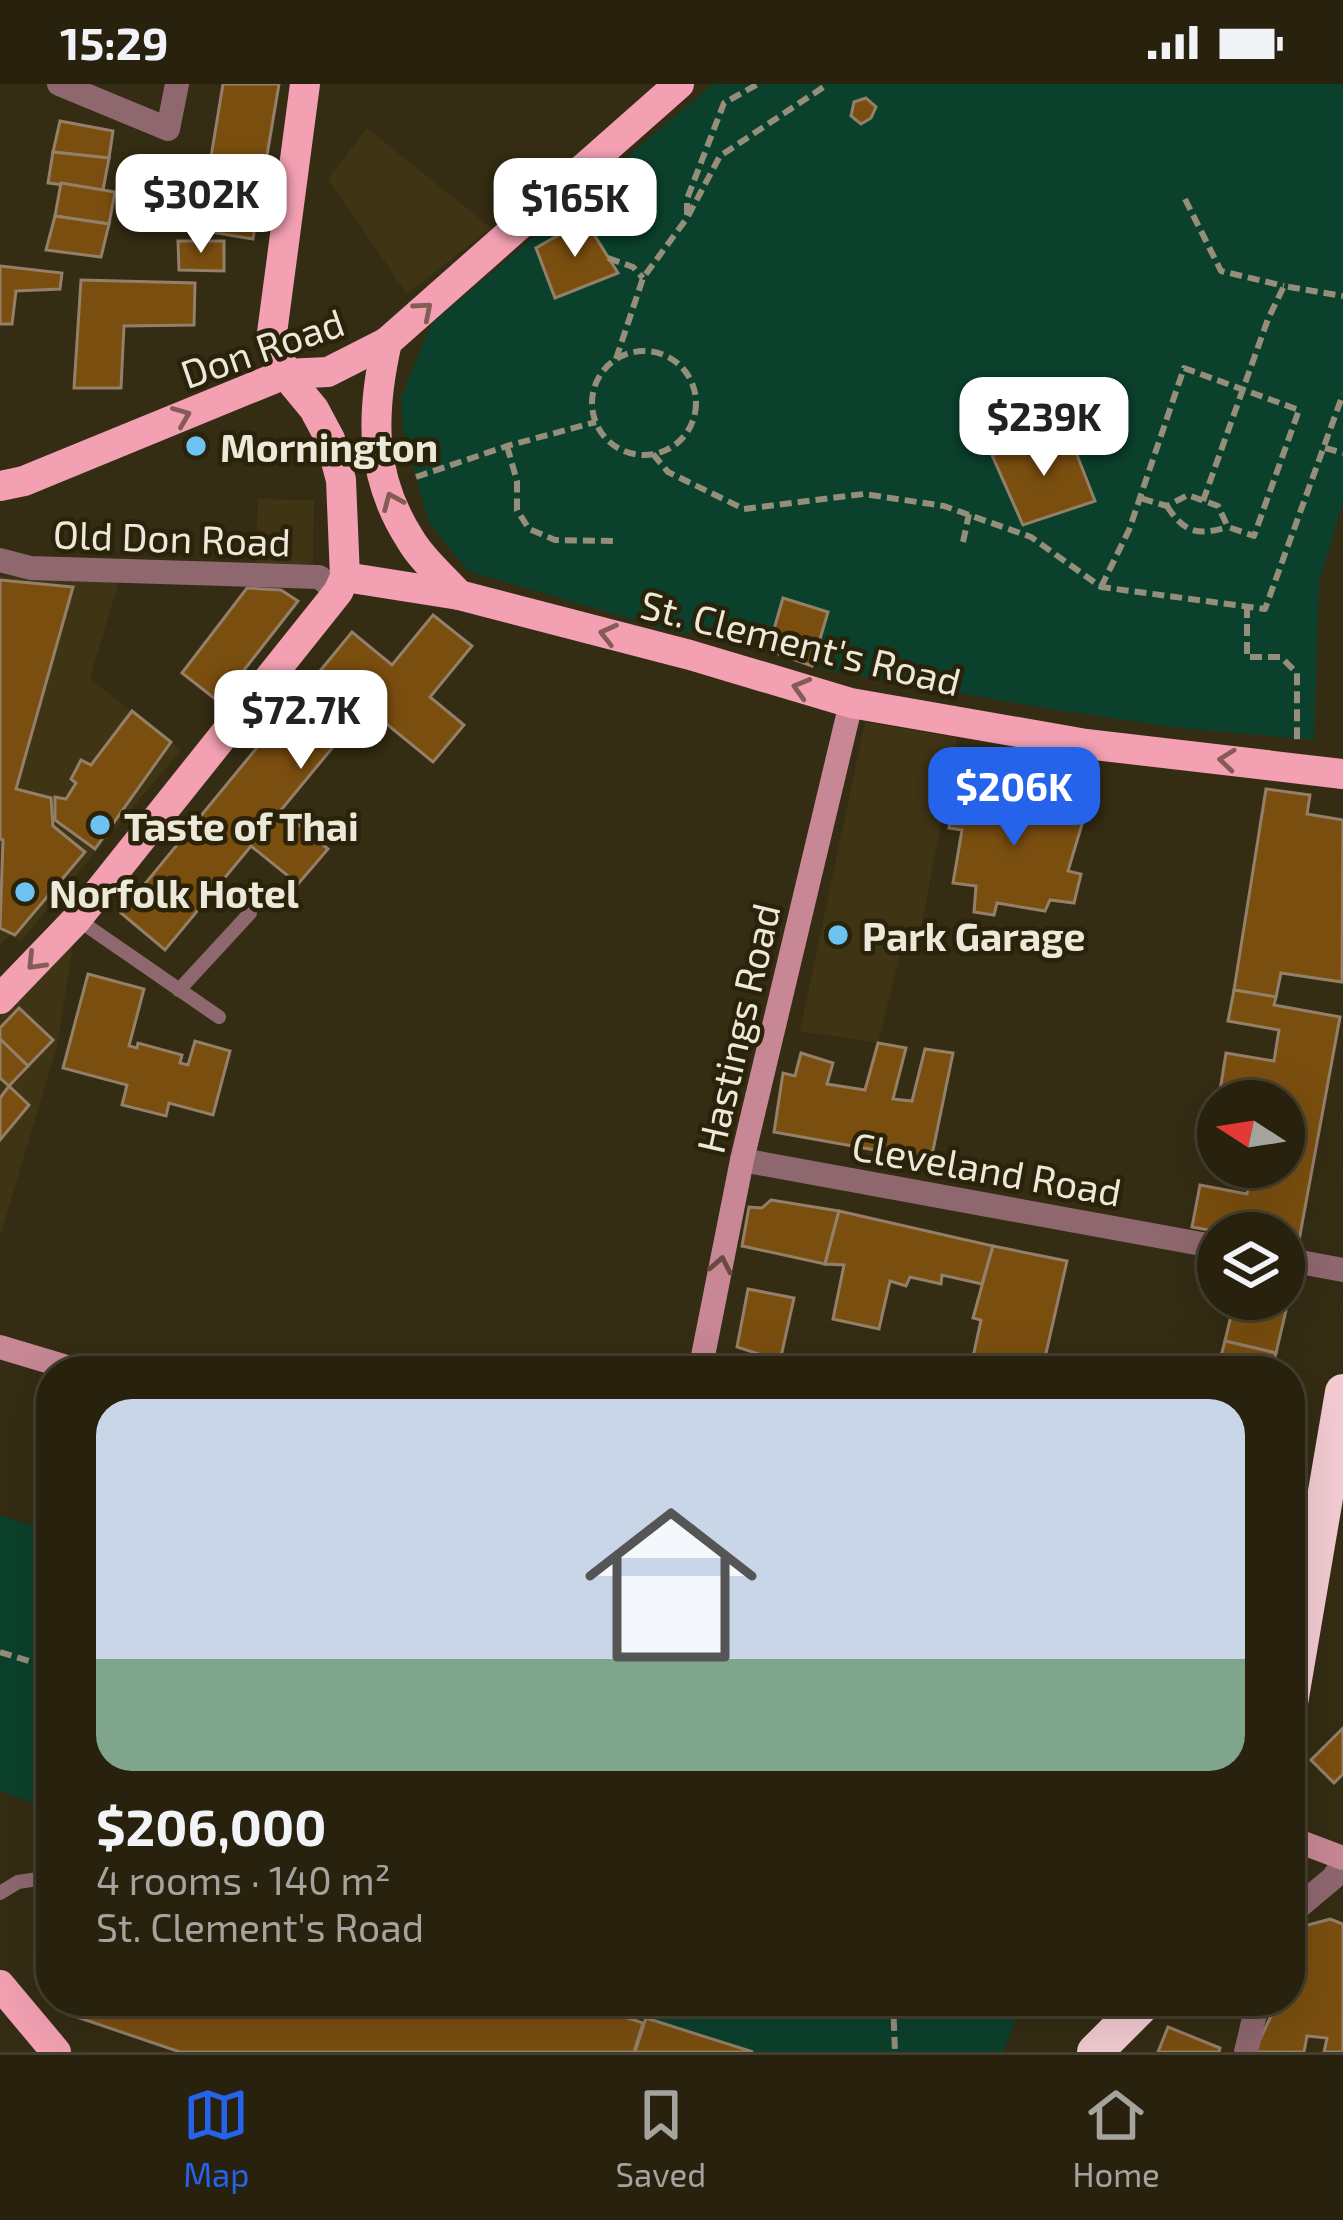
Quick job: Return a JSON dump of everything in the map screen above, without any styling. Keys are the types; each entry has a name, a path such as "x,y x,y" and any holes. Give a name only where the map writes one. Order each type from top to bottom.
{"highway":[{"path":"1305,1544 1343,1392"},
{"path":"1095,2052 1131,2016"}],"main road":[{"path":"0,999 77,919 341,584 340,480 330,439 314,409 285,374 272,334 305,84"},
{"name":"Don Road","path":"0,487 285,374 328,372 387,343 679,84"},
{"path":"387,343 375,394 375,434 386,491 411,541 459,595"},
{"name":"St. Clement's Road","path":"341,584 459,595 851,703 1086,744 1343,774"},
{"name":"Hastings Road","path":"707,1356 742,1160 851,703"},
{"path":"0,1347 36,1358"},
{"path":"1305,1845 1343,1861"},
{"path":"0,1985 56,2052"}],"street":[{"path":"58,84 168,129 177,84"},
{"name":"Old Don Road","path":"0,560 31,568 319,577 341,584"},
{"name":"Cleveland Road","path":"742,1160 1197,1243"},
{"path":"1305,1263 1343,1270"},
{"path":"1305,1901 1334,1877 1343,1861"},
{"path":"1246,2052 1254,2016"}],"lane":[{"path":"179,990 250,913"},
{"path":"77,919 218,1017"},
{"path":"0,1893 18,1882 36,1879"}],"path":[{"path":"687,218 687,199 724,103 758,84"},
{"path":"616,359 643,278 687,218 720,155 828,84"},
{"path":"1185,199 1222,271 1343,296"},
{"path":"608,258 633,267 643,278"},
{"path":"1203,501 1284,286"},
{"path":"642,351 660,353 676,362 695,390 696,411 679,442 653,454 624,452 609,441 596,422 593,393 603,371 616,359 642,351"},
{"path":"1101,587 1140,498 1184,368 1299,410 1254,536 1228,527 1206,534 1178,524 1167,506 1140,498"},
{"path":"653,454 668,472 743,509 864,494 944,506 1031,537 1101,587 1265,609 1343,394"},
{"path":"386,491 507,446 596,422"},
{"path":"507,446 517,481 518,510 529,529 555,540 613,541"},
{"path":"1325,448 1343,453"},
{"path":"1167,506 1188,495 1218,506 1228,527"},
{"path":"963,542 969,514"},
{"path":"1247,606 1247,657 1281,657 1298,673 1296,767"},
{"path":"0,1652 36,1663"},
{"path":"894,2016 896,2052"}],"shaded area":[{"path":"367,128 491,228 407,294 328,179"},
{"path":"258,499 314,500 313,564 256,565"},
{"name":"Norfolk Hotel","path":"0,576 119,581 90,679 181,750 21,941 9,936 0,945"},
{"path":"865,722 957,738 921,929 907,927 878,1043 800,1031"},
{"path":"77,919 57,1046 0,1237 0,999"}],"green space":[{"path":"713,84 1343,84 1343,502 1319,582 1314,740 1171,727 825,670 709,629 682,634 468,571 428,521 403,429 401,397 432,323"},
{"path":"0,1515 36,1527 36,1804 0,1791"},
{"path":"631,2016 1017,2016 1003,2052 744,2052"}],"building":[{"path":"223,84 279,84 253,239 199,230"},
{"path":"866,98 876,107 861,124 851,116 854,102"},
{"path":"60,121 113,131 109,158 53,152"},
{"path":"53,152 109,158 103,190 48,183"},
{"path":"61,183 115,192 109,224 55,216"},
{"path":"55,216 109,224 101,257 46,250"},
{"path":"585,220 618,273 555,298 536,248"},
{"path":"178,241 224,241 224,271 179,270"},
{"path":"0,266 62,273 60,289 16,291 12,324 0,324"},
{"path":"81,280 195,283 194,325 124,326 121,388 74,388"},
{"path":"1070,437 1095,501 1023,525 992,455"},
{"path":"0,580 73,587 16,789 51,798 53,826 85,852 15,935 0,928"},
{"path":"247,588 281,590 298,601 219,702 182,673"},
{"path":"783,598 828,612 812,666 768,650"},
{"path":"433,615 472,646 430,697 464,725 433,762 366,707 281,810 328,849 298,884 251,846 165,950 121,913 352,632 392,665"},
{"path":"132,711 171,742 95,849 55,820 55,797 66,799 81,760 91,765"},
{"path":"959,782 1052,796 1048,814 1083,821 1068,871 1081,874 1074,903 1050,900 1045,911 997,903 994,915 974,912 976,886 953,883 962,830 949,828"},
{"path":"1266,789 1310,795 1307,814 1343,820 1342,982 1281,973 1276,997 1234,990"},
{"path":"88,974 144,989 129,1046 137,1048 138,1043 182,1055 180,1063 188,1065 195,1041 230,1051 213,1115 169,1103 166,1116 122,1105 127,1085 63,1068"},
{"path":"1234,990 1276,997 1274,1005 1340,1017 1304,1212 1197,1212 1197,1228 1192,1227 1199,1188 1247,1194 1248,1188 1305,1188 1305,1080 1222,1080 1226,1053 1274,1061 1279,1030 1228,1021"},
{"path":"19,1008 53,1040 28,1066 0,1039 0,1028"},
{"path":"0,1039 28,1066 9,1086 0,1078"},
{"path":"878,1043 906,1048 893,1099 912,1101 925,1049 953,1053 931,1160 774,1132 783,1073 795,1076 801,1053 833,1063 827,1084 865,1090"},
{"path":"9,1086 29,1105 0,1140 0,1098"},
{"path":"771,1200 839,1211 825,1264 742,1246 749,1207 762,1208"},
{"path":"839,1211 993,1246 982,1284 942,1275 941,1284 910,1277 906,1286 890,1281 879,1329 833,1319 844,1265 825,1264"},
{"path":"993,1246 1067,1261 1045,1356 973,1356 981,1320 973,1318"},
{"path":"748,1289 794,1298 781,1356 737,1347"},
{"path":"1230,1320 1284,1320 1276,1353 1225,1341"},
{"path":"1225,1341 1276,1353 1275,1356 1221,1356"},
{"path":"1343,1728 1343,1774 1334,1783 1311,1760"},
{"path":"1330,1919 1343,1924 1343,2052 1324,2052 1327,2038 1307,2036 1304,2052 1254,2052 1271,2016 1305,2016 1305,1926"},
{"path":"74,2016 622,2016 643,2023 634,2052 180,2052"},
{"path":"646,2018 753,2052 635,2052"},
{"path":"1168,2027 1220,2048 1219,2052 1158,2052"}],"place":[{"name":"Mornington","path":"196,446"},
{"name":"Taste of Thai","path":"100,825"},
{"name":"Norfolk Hotel","path":"25,892"},
{"name":"Park Garage","path":"838,935"}]}
